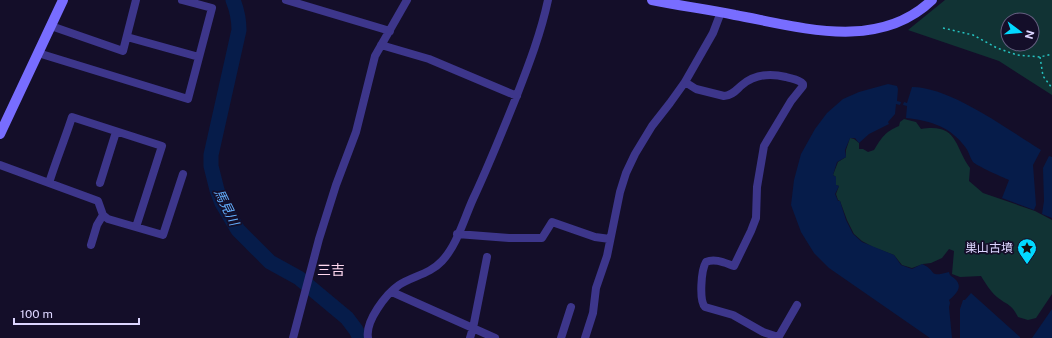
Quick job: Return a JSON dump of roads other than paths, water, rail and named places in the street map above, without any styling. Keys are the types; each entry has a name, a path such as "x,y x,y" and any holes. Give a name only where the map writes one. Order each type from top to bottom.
{"main road":[{"path":"0,134 63,0"},
{"path":"652,0 808,29 841,32 871,30 900,21 916,13 932,0"}],"street":[{"path":"51,26 123,51 136,0"},
{"path":"38,53 188,99 212,8 182,0"},
{"path":"286,0 390,31"},
{"path":"293,338 336,185 356,132 371,70 381,45 407,0"},
{"path":"368,338 371,319 392,292 398,286 433,268 441,262 451,248 489,164 517,96 532,56 548,0"},
{"path":"585,338 593,313 596,288 607,256 620,192 630,164 652,126 685,82 713,33 721,12"},
{"path":"127,37 199,56"},
{"path":"381,45 429,59 517,96"},
{"path":"685,82 696,89 724,96 732,94 746,82 766,74 799,80 803,84 764,146 757,187 756,218 751,231 734,266 716,260 706,262 703,271 701,300 705,307 733,314 763,332 778,338 797,305"},
{"path":"49,183 72,117 162,146 136,227"},
{"path":"100,183 116,132"},
{"path":"0,165 98,201 103,215 108,219 163,235 183,174"},
{"path":"91,245 97,225 103,215"},
{"path":"457,234 509,238 542,238 552,222 595,237 610,239"},
{"path":"470,338 487,258"},
{"path":"392,292 495,338"},
{"path":"561,338 571,307"}],"water":[{"path":"888,84 897,86 897,101 901,102 900,105 896,104 895,114 888,122 889,124 869,134 859,143 855,138 850,138 845,150 846,157 837,162 833,175 836,177 836,185 839,186 835,194 838,201 840,201 846,220 853,234 862,242 894,255 901,265 912,269 922,264 935,274 949,272 958,282 958,291 949,300 952,338 930,338 829,268 814,253 801,232 791,205 794,180 801,154 815,129 827,113 843,99 859,92"},
{"path":"912,87 927,89 944,94 961,102 996,121 1041,150 1033,165 1036,205 1034,210 1002,198 1009,180 975,164 966,148 954,135 932,123 906,118 907,106 903,105 904,102 907,103"},
{"path":"1049,156 1052,157 1052,218 1042,214 1044,201 1043,168"},
{"path":"971,293 1020,338 960,338 960,309 963,300 965,300"},
{"path":"1052,309 1052,338 1032,338"}],"waterway":[{"name":"馬見川","path":"233,0 238,15 239,30 211,155 211,166 217,190 222,203 238,230 270,262 299,278 347,318 360,338"}],"place":[{"name":"巣山古墳","path":"1027,265"}],"district":[{"name":"三吉","path":"331,270"}]}
